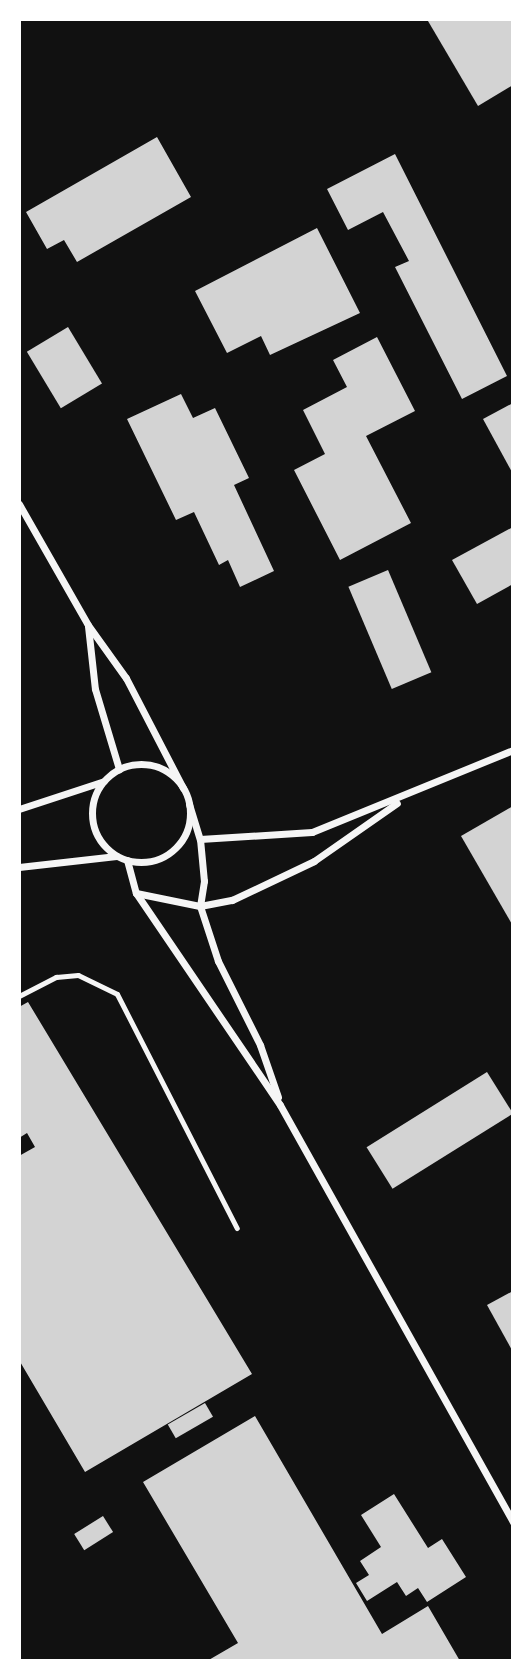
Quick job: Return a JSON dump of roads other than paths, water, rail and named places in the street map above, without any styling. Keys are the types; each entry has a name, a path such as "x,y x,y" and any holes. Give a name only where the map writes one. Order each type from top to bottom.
{"street":[{"path":"19,503 88,625 125,678 183,788 200,839 204,881 200,906 218,961 260,1045 280,1105"},
{"path":"88,625 95,690 119,769"},
{"path":"200,839 312,832 406,796 513,750"},
{"path":"19,809 104,780 119,769 147,764 161,769 183,788"},
{"path":"104,780 96,793 93,821 97,835 116,856"},
{"path":"136,893 200,906 232,900 314,861 406,796"},
{"path":"19,867 116,856 127,860 160,859 174,850 187,829 189,804"},
{"path":"127,860 136,893 280,1105 513,1522"}],"lane":[{"path":"19,996 56,977 78,975 117,994 237,1228"}]}
